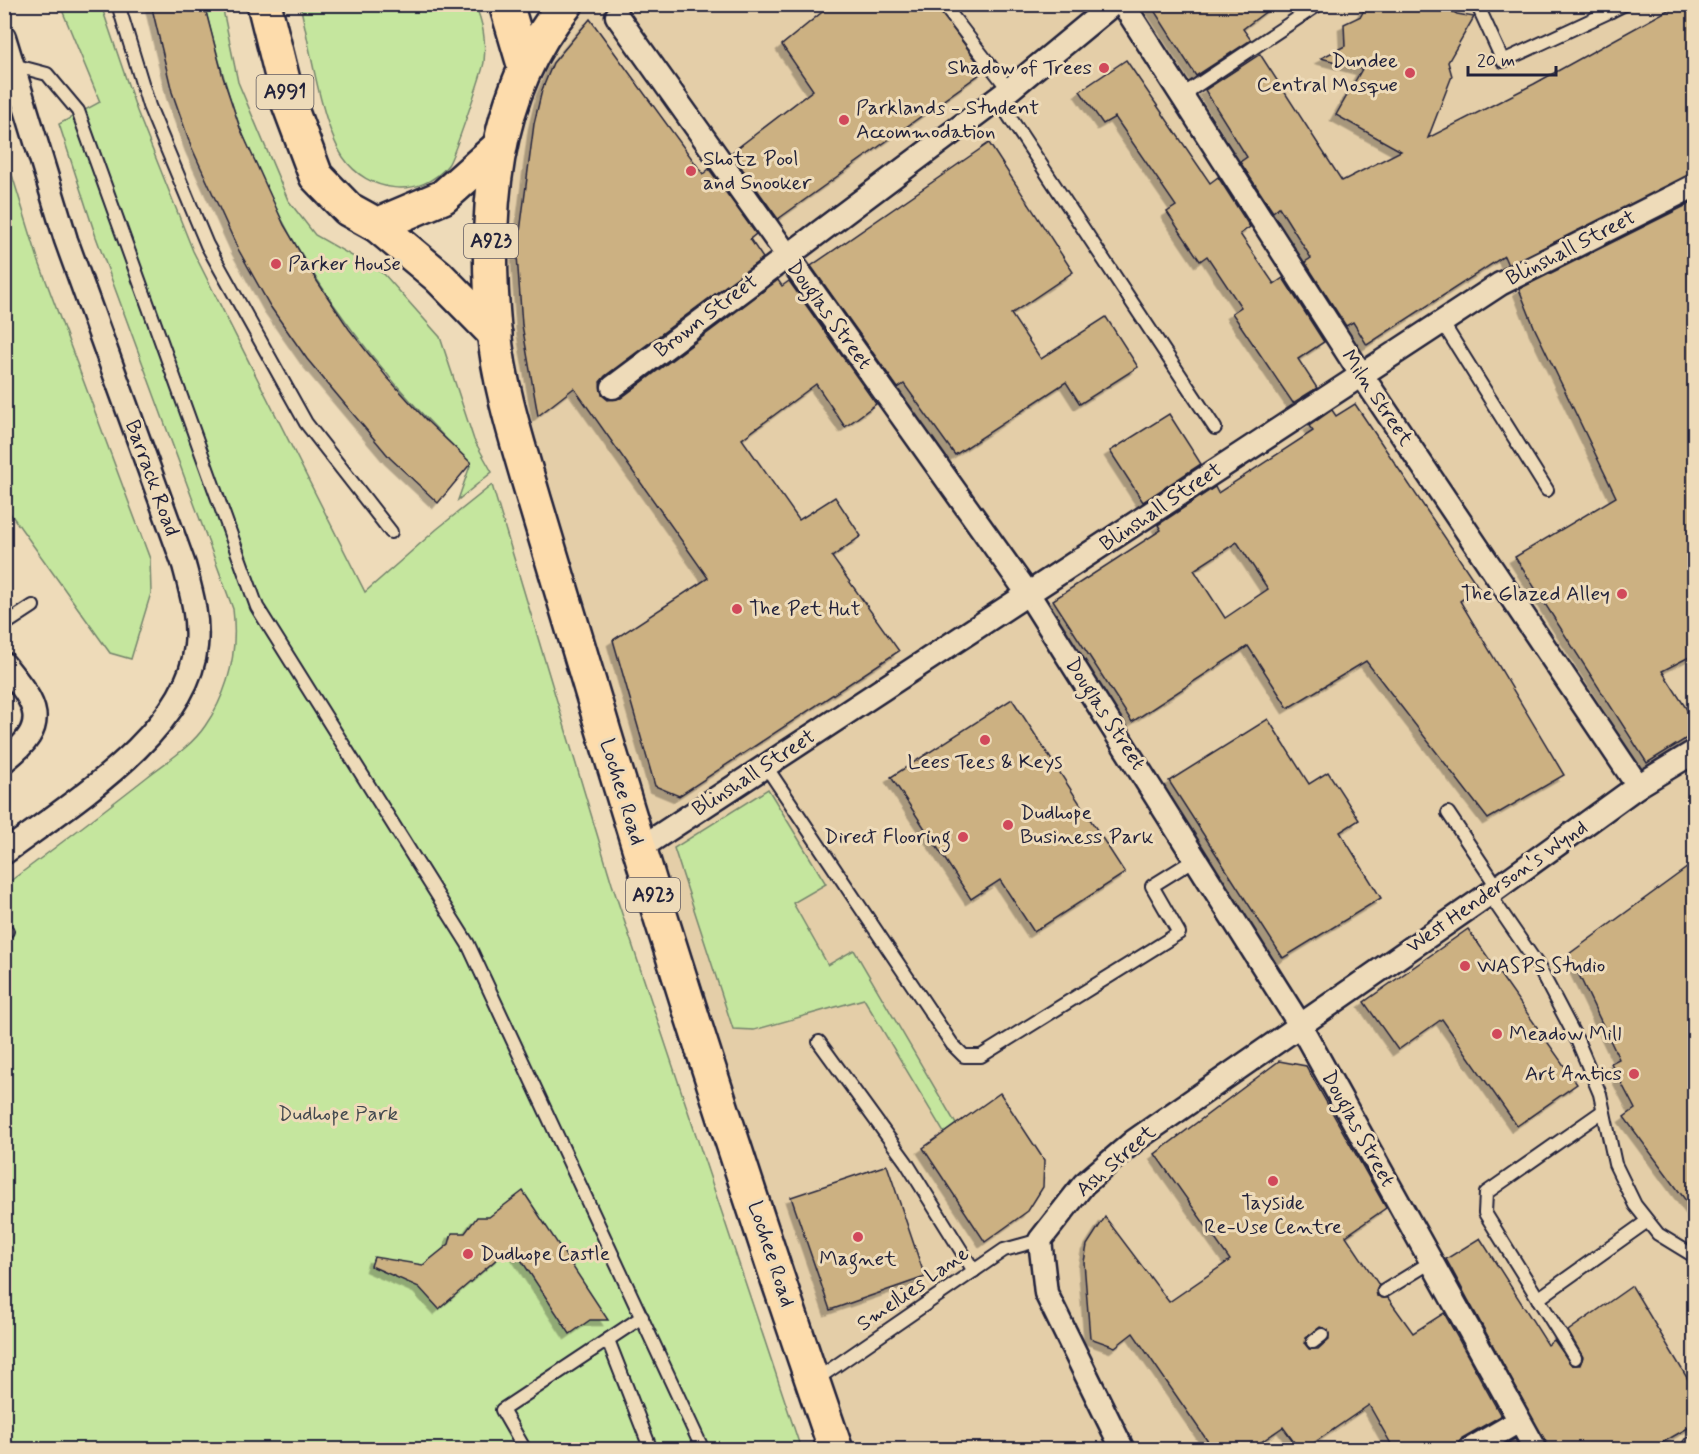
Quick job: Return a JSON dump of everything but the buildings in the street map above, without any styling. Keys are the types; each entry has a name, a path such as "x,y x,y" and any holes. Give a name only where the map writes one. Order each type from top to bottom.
{"main road":[{"name":"A991","path":"264,4 289,104 316,176 348,209 377,225"},
{"path":"506,4 525,68"},
{"name":"Lochee Road","path":"566,4 550,24 525,68 510,103 498,148 492,219 491,276 495,334 522,456 639,849 836,1449"},
{"path":"377,225 444,197 498,148"},
{"name":"A923","path":"377,225 438,276 495,334"}],"street":[{"name":"Brown Street","path":"613,387 1003,94 1113,4"},
{"name":"Miln Street","path":"1123,4 1361,374 1638,786"},
{"name":"Douglas Street","path":"617,16 1029,595 1197,858 1300,1025 1536,1449"},
{"name":"Barrack Road","path":"4,37 66,240 184,565 195,605 196,647 185,684 164,718 135,753 4,854"},
{"name":"Blinshall Street","path":"639,849 1500,284 1695,186"},
{"path":"4,664 26,692 33,710 34,732 23,746 4,761"},
{"name":"West Henderson's Wynd","path":"1300,1025 1494,891 1638,786 1695,752"},
{"name":"Ash Street","path":"1040,1240 1084,1184 1134,1141 1300,1025"},
{"path":"1040,1240 1046,1293 1123,1449"},
{"path":"1469,1449 1519,1421"}],"lane":[{"path":"118,4 149,106 207,245 306,423 391,532"},
{"path":"943,4 1003,94 1215,428"},
{"path":"1181,96 1319,4"},
{"path":"1476,4 1503,62 1609,8 1625,4"},
{"path":"13,64 47,74 78,111 257,607 468,944 703,1449"},
{"path":"1442,322 1547,490"},
{"path":"4,626 33,606"},
{"path":"765,765 952,1044 964,1056 981,1056 1179,933 1152,886 1197,858"},
{"path":"1448,813 1537,964 1573,1032 1600,1094 1615,1164 1646,1222 1658,1234 1695,1256"},
{"path":"819,1042 906,1161 974,1270"},
{"path":"1575,1358 1485,1213 1486,1193 1603,1111"},
{"path":"1538,1299 1646,1222"},
{"name":"Smellies Lane","path":"813,1382 1004,1250 1040,1240"},
{"path":"1384,1291 1431,1262"},
{"path":"525,1449 502,1410 642,1317"},
{"path":"608,1340 651,1449"}],"shaded area":[{"path":"566,4 1694,5 1694,1449 851,1449 818,1361 501,369 498,148"}],"green space":[{"name":"Dudhope Park","path":"60,5 101,5 137,111 193,251 365,592 492,485 612,884 801,1449 5,1450 5,885 193,741 213,713 226,685 234,640 233,609 96,237 59,124 100,102"},
{"path":"204,5 222,5 238,82 288,200 315,235 384,274 440,337 474,440 492,472 458,500 471,463 400,389 336,308 308,266 260,175 240,127"},
{"path":"300,5 475,5 483,32 484,62 468,115 451,159 437,176 424,184 394,188 380,185 366,178 353,169 343,157 328,125 322,105"},
{"path":"4,149 39,262 150,559 151,593 131,659 110,653 5,506"},
{"path":"768,789 826,884 793,903 828,965 854,950 956,1124 944,1133 864,999 754,1030 733,1029 674,848"}],"place":[{"name":"Shadow of Trees","path":"1104,68"},
{"name":"Dundee Central Mosque","path":"1410,73"},
{"name":"Parklands - Student Accommodation","path":"844,120"},
{"name":"Shotz Pool and Snooker","path":"691,171"},
{"name":"Parker House","path":"276,264"},
{"name":"The Glazed Alley","path":"1622,594"},
{"name":"The Pet Hut","path":"737,609"},
{"name":"Lees Tees & Keys","path":"985,740"},
{"name":"Dudhope Business Park","path":"1008,825"},
{"name":"Direct Flooring","path":"963,837"},
{"name":"WASPS Studio","path":"1465,966"},
{"name":"Meadow Mill","path":"1497,1034"},
{"name":"Art Antics","path":"1634,1074"},
{"name":"Tayside Re-Use Centre","path":"1273,1181"},
{"name":"Magnet","path":"858,1237"},
{"name":"Dudhope Castle","path":"468,1254"}]}
